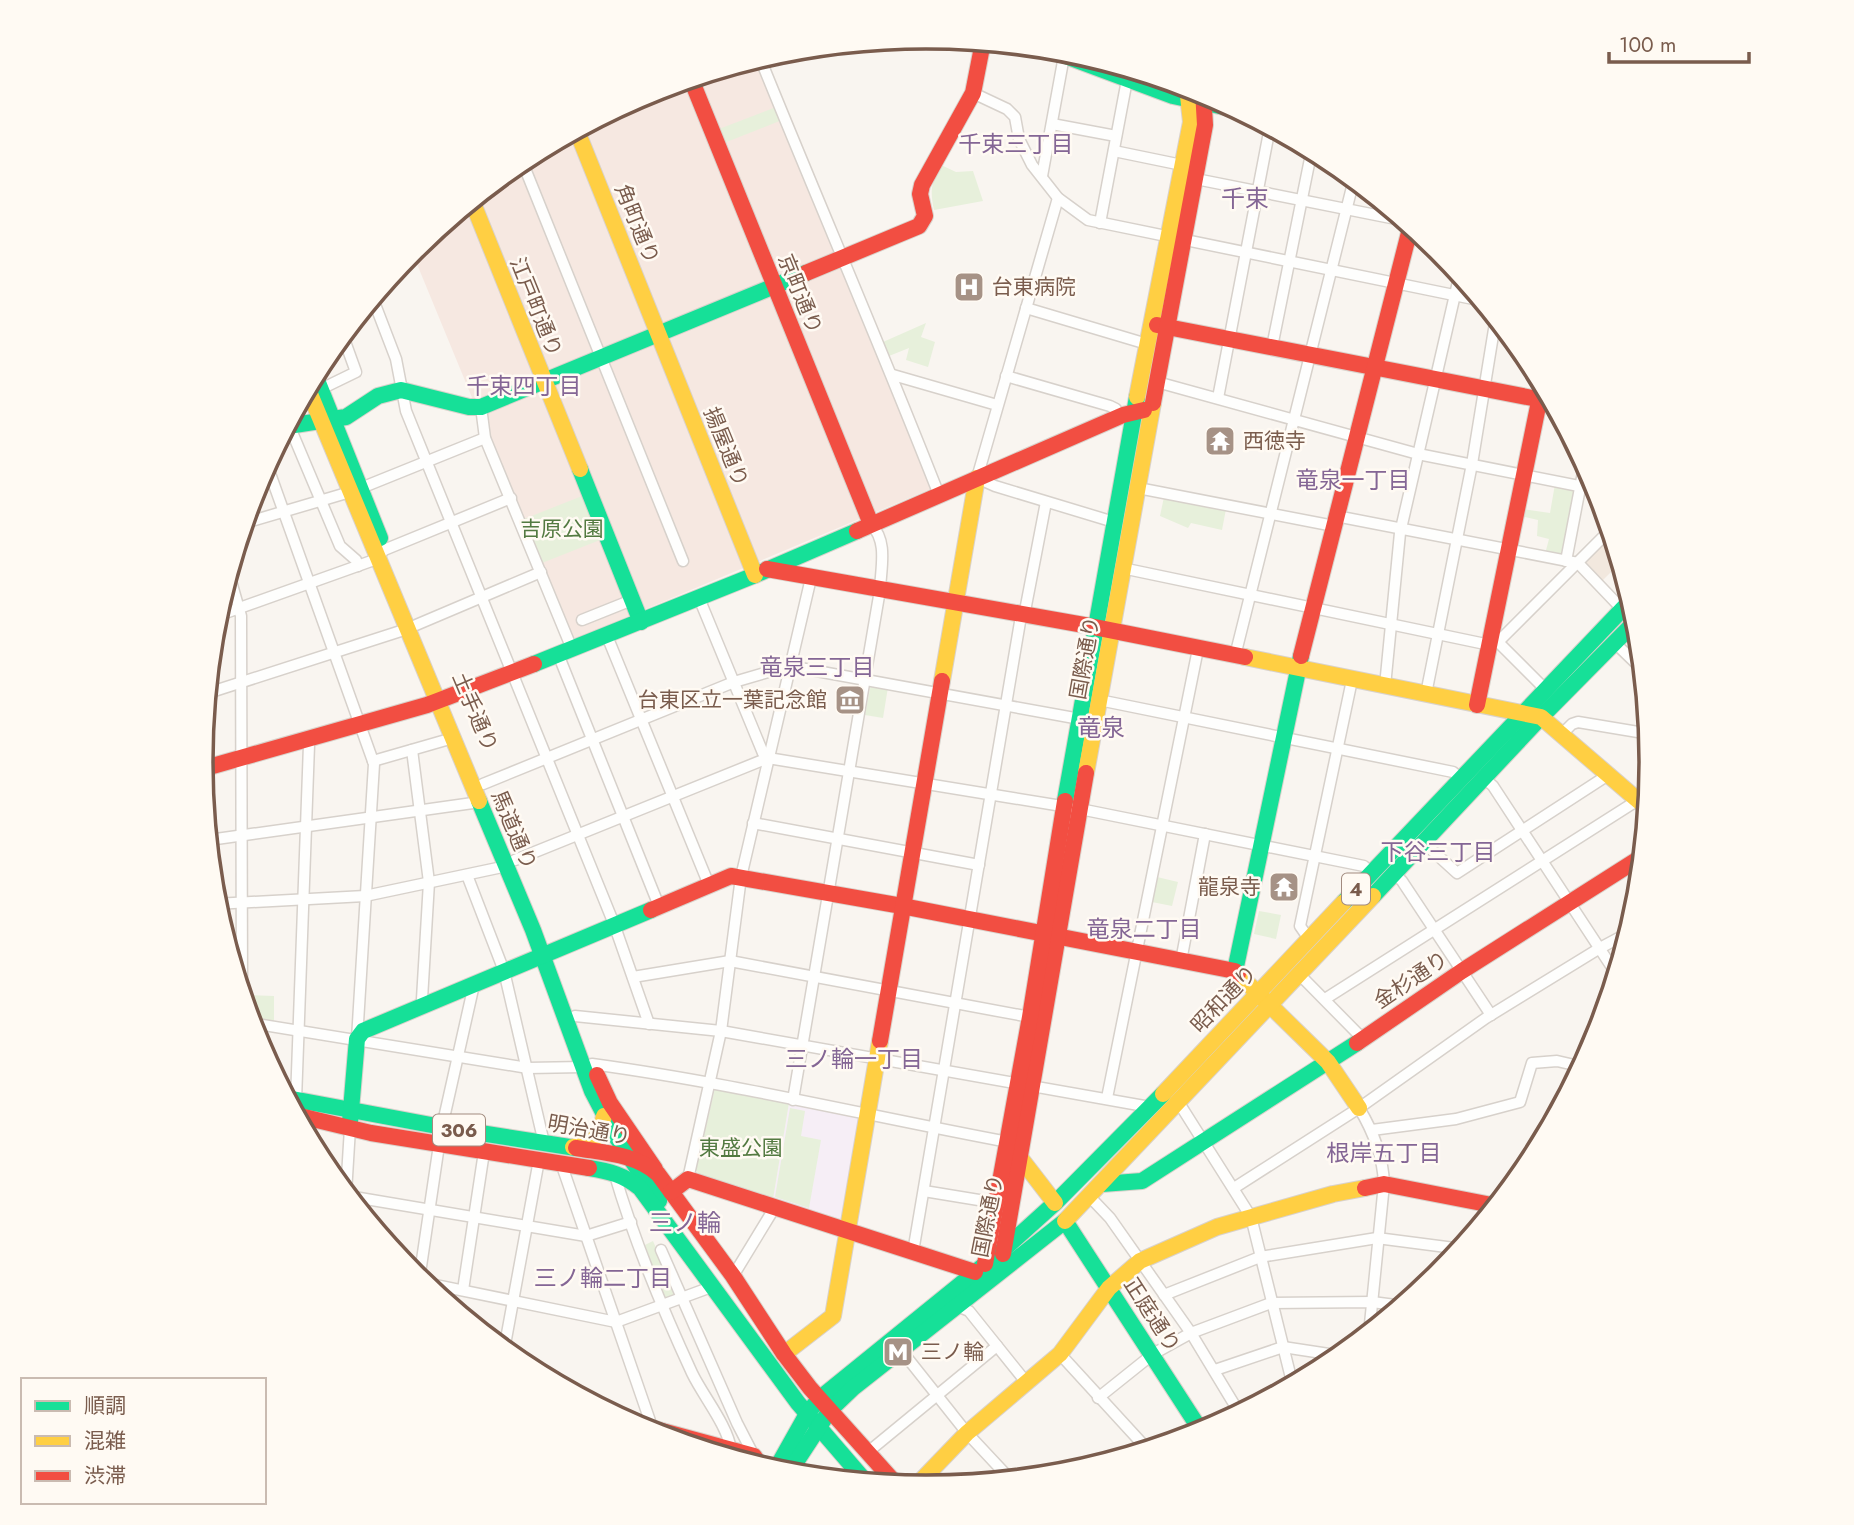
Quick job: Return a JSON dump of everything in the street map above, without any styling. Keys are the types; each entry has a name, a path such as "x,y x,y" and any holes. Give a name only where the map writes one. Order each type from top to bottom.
{"main road":[{"path":"299,425 346,417 378,396 401,390 468,407 481,407 919,226 923,222 925,211 920,194 922,185 973,93 981,52"},
{"path":"1138,81 1173,96 1180,96"},
{"name":"京町通り","path":"695,88 871,524"},
{"name":"国際通り","path":"1073,808 1080,719 1122,568 1153,408 1167,237 1197,102"},
{"name":"国際通り","path":"986,1270 1008,1142 1026,1084 1073,808 1099,699 1114,522 1147,344 1159,325 1184,241 1205,125 1201,103"},
{"name":"角町通り","path":"580,139 659,334"},
{"name":"江戸町通り","path":"476,210 640,622"},
{"path":"1235,971 1298,669 1407,236"},
{"path":"1159,325 1541,400"},
{"name":"揚屋通り","path":"659,334 761,572"},
{"path":"318,392 328,421"},
{"path":"1477,705 1494,643 1524,475 1545,405"},
{"path":"213,766 442,700 513,673 761,572 1118,418 1153,408"},
{"name":"馬道通り","path":"328,421 442,700 453,738 480,802 511,863 547,953 587,1066 631,1157 675,1225 684,1245"},
{"path":"784,1354 833,1316 977,478"},
{"path":"761,572 807,577 1103,629 1541,717 1639,802"},
{"name":"昭和通り","path":"825,1404 986,1270 1065,1221 1090,1197 1179,1103 1263,1001 1309,939 1623,608"},
{"name":"昭和通り","path":"1004,1249 1080,1179 1150,1107 1263,1001 1298,973 1628,629"},
{"name":"土手通り","path":"442,700 482,784 511,863"},
{"name":"金杉通り","path":"1080,1179 1105,1181 1142,1175 1204,1141 1633,862"},
{"path":"350,1128 356,1039 363,1031 731,876 902,906 1235,971 1328,1062 1359,1108"},
{"name":"国際通り","path":"986,1270 1004,1249 1021,1159 1030,1017 1051,935"},
{"path":"547,953 575,1016 587,1066"},
{"name":"明治通り","path":"302,1105 631,1157 646,1163 658,1174 733,1276 784,1354 888,1474"},
{"name":"明治通り","path":"303,1108 350,1128 614,1172 629,1179 640,1188 813,1420 856,1472"},
{"path":"568,1147 594,1143 600,1135 607,1110"},
{"path":"607,1110 658,1174"},
{"path":"614,1172 631,1157"},
{"path":"1021,1159 1055,1203"},
{"path":"671,1192 688,1180 912,1252 986,1270"},
{"path":"926,1476 967,1433 1060,1354 1110,1288 1140,1261 1199,1234 1251,1217 1333,1194 1384,1184 1487,1204"},
{"name":"正庭通り","path":"1065,1221 1197,1423"},
{"name":"昭和通り","path":"825,1404 853,1388 957,1306 986,1270"},
{"name":"4","path":"783,1461 825,1404"},
{"name":"4","path":"793,1463 813,1420"}],"street":[{"path":"1042,176 1063,62"},
{"path":"764,68 939,495"},
{"path":"1100,223 1116,136 1116,74"},
{"path":"973,93 1007,109 1015,117 1019,139 1032,165 1058,198 1088,220 1468,298"},
{"path":"1052,124 1116,136"},
{"path":"1218,398 1268,137"},
{"path":"1114,150 1182,165"},
{"path":"1272,347 1309,161"},
{"path":"526,172 683,561"},
{"path":"1196,179 1386,217"},
{"path":"1234,656 1351,189"},
{"path":"1058,198 977,478 1114,522"},
{"path":"1385,686 1401,528 1457,286"},
{"path":"1026,308 1147,344"},
{"path":"377,309 396,359 406,411 614,924 649,1024"},
{"path":"1426,694 1458,540 1494,330"},
{"path":"324,381 356,372 347,347"},
{"path":"892,375 997,405"},
{"path":"1006,376 1110,406 1116,409 1118,418"},
{"path":"1157,382 1418,454 1585,487"},
{"path":"481,407 485,438 541,572 592,739 659,906"},
{"path":"293,437 341,546 356,560 358,566"},
{"path":"256,520 355,490 485,438"},
{"path":"1572,562 1581,479"},
{"path":"272,480 373,761 356,1039"},
{"path":"1138,488 1270,513 1401,528 1572,562 1621,600"},
{"path":"230,612 358,566 511,498"},
{"path":"912,1252 990,796 1046,502"},
{"path":"793,1100 880,590 883,545 871,524"},
{"path":"1494,643 1572,562 1604,535"},
{"path":"688,1180 721,1031 740,877 807,577 798,569 796,563 799,555"},
{"path":"1122,568 1494,643 1545,689"},
{"path":"218,690 411,627 541,572"},
{"path":"235,592 240,608 242,961"},
{"path":"699,598 763,752 768,758"},
{"path":"582,620 632,600"},
{"path":"607,636 709,885"},
{"path":"1615,643 1633,660"},
{"path":"1107,1098 1198,649"},
{"path":"482,784 734,682 789,666 1080,719"},
{"path":"1309,939 1300,926 1352,680"},
{"path":"1099,699 1453,772 1460,778"},
{"path":"1561,735 1578,722 1639,732"},
{"path":"373,761 453,738"},
{"path":"294,1091 307,826 307,739"},
{"path":"411,750 429,882 422,999 424,1004"},
{"path":"227,904 365,896 467,875 511,863 768,758 1073,808 1364,866 1371,873"},
{"path":"1423,842 1457,873 1608,775"},
{"path":"1484,778 1493,786 1611,965"},
{"path":"218,839 480,802"},
{"path":"1325,999 1541,861 1639,807"},
{"path":"753,823 979,865"},
{"path":"1181,961 1205,834"},
{"path":"1394,873 1491,1015"},
{"path":"467,875 504,971 544,1143"},
{"path":"1234,1188 1359,1108 1491,1015 1618,938"},
{"path":"633,977 730,961 1030,1017"},
{"path":"1298,973 1362,1038"},
{"path":"442,1127 473,989 471,985"},
{"path":"575,1016 721,1031 1150,1107"},
{"path":"264,1025 528,1068 587,1066 710,1082 868,1116 1008,1142"},
{"path":"1373,1130 1456,1119 1520,1102 1532,1063 1557,1061 1573,1065"},
{"path":"1179,1103 1251,1217 1290,1376"},
{"path":"1359,1108 1373,1130 1384,1170 1370,1321"},
{"path":"348,1178 350,1128"},
{"path":"422,1267 439,1144"},
{"path":"463,1290 484,1152"},
{"path":"506,1338 540,1160"},
{"path":"561,1163 648,1419"},
{"path":"614,1172 662,1306 701,1391 728,1437 731,1448"},
{"path":"924,1191 997,1203"},
{"path":"1090,1197 1110,1218 1191,1333 1235,1406"},
{"path":"362,1198 586,1236 631,1222"},
{"path":"733,1276 775,1207"},
{"path":"1164,1295 1260,1257 1377,1238 1450,1247"},
{"path":"662,1250 737,1423 754,1455"},
{"path":"442,1286 616,1322 715,1286"},
{"path":"1098,1398 1153,1354 1191,1333 1271,1303 1390,1305"},
{"path":"957,1306 970,1311 1026,1382"},
{"path":"868,1452 997,1346"},
{"path":"1215,1370 1283,1347 1326,1354"},
{"path":"901,1350 967,1433 1003,1471"},
{"path":"1060,1354 1141,1443"}],"shaded area":[{"path":"762,69 933,488 572,640 417,264 493,196 570,145 654,103"},
{"path":"1605,540 1614,569 1602,581 1584,563"},
{"path":"789,1103 859,1118 841,1220 773,1199"}],"green space":[{"path":"776,107 782,120 724,143 719,129"},
{"path":"941,165 956,172 973,171 983,201 934,210 932,187"},
{"path":"926,323 921,337 935,342 928,367 906,360 909,348 889,356 883,342"},
{"path":"1555,484 1578,487 1563,557 1545,554 1549,539 1537,536 1538,520 1521,516 1522,509 1550,513"},
{"name":"吉原公園","path":"582,496 600,540 542,563 524,519"},
{"path":"1164,497 1226,509 1222,530 1191,523 1188,528 1160,516"},
{"path":"871,684 888,687 883,718 865,715"},
{"path":"1157,877 1178,882 1172,906 1152,902"},
{"path":"1259,911 1281,915 1276,939 1254,934"},
{"path":"252,995 274,996 274,1021 262,1019"},
{"name":"東盛公園","path":"715,1088 789,1103 773,1199 701,1177 696,1170"},
{"path":"790,1108 805,1111 801,1136 821,1140 809,1208 775,1197"},
{"path":"653,1241 676,1294 664,1299 645,1245"}],"traffic: fast":[{"path":"1110,73 1173,96 1192,100"},
{"path":"299,424 346,417 378,396 401,390 469,407 481,407 806,273"},
{"path":"320,388 380,538"},
{"path":"1065,801 1137,397"},
{"path":"580,469 641,622"},
{"path":"534,664 857,531"},
{"path":"1344,902 1623,608"},
{"path":"1373,896 1541,717 1628,629"},
{"path":"1235,971 1301,656"},
{"path":"479,801 533,930 592,1091 615,1135 659,1201"},
{"path":"350,1122 357,1039 363,1031 651,910"},
{"path":"1102,1184 1142,1181 1357,1043"},
{"path":"781,1460 807,1414 819,1399 1004,1249 1055,1203 1163,1094"},
{"path":"299,1100 576,1148"},
{"path":"589,1168 616,1174 640,1188 798,1403 857,1472"},
{"path":"1065,1221 1196,1423"},
{"path":"795,1463 830,1410 853,1388 1065,1221"}],"traffic: slow":[{"path":"1137,397 1191,122 1188,99"},
{"path":"580,139 755,575"},
{"path":"476,210 580,469"},
{"path":"313,400 479,801"},
{"path":"1086,773 1153,403"},
{"path":"942,681 977,478"},
{"path":"1245,657 1541,717 1639,801"},
{"path":"1065,1221 1373,896"},
{"path":"1163,1094 1344,902"},
{"path":"1238,974 1328,1062 1359,1108"},
{"path":"784,1354 833,1316 880,1041"},
{"path":"573,1147 591,1142 601,1129 604,1116"},
{"path":"1021,1159 1055,1203"},
{"path":"926,1476 967,1433 1060,1354 1109,1288 1140,1261 1217,1227 1333,1194 1365,1188"}],"traffic: jam":[{"path":"806,273 919,226 925,216 920,194 922,185 973,93 981,52"},
{"path":"695,88 871,524"},
{"path":"1153,403 1205,125 1204,105"},
{"path":"1301,656 1408,236"},
{"path":"1157,325 1541,400"},
{"path":"1477,705 1540,398"},
{"path":"857,531 1123,415 1144,410"},
{"path":"767,569 1084,625 1245,657"},
{"path":"213,766 427,705 534,664"},
{"path":"880,1041 942,681"},
{"path":"1003,1254 1086,773"},
{"path":"985,1264 1030,1017 1065,801"},
{"path":"1357,1043 1462,971 1633,862"},
{"path":"651,910 731,876 902,906 1235,971 1238,974"},
{"path":"597,1075 610,1103 655,1169"},
{"path":"308,1118 371,1133 589,1168"},
{"path":"576,1148 630,1158 658,1174 733,1276 784,1354 810,1388 887,1474"},
{"path":"671,1192 688,1179 975,1272"},
{"path":"1365,1188 1384,1184 1487,1204"}],"place":[{"name":"台東病院","path":"969,287"},
{"name":"西徳寺","path":"1220,441"},
{"name":"台東区立一葉記念館","path":"850,700"},
{"name":"龍泉寺","path":"1284,887"},
{"name":"三ノ輪","path":"898,1352"}],"district":[{"name":"千束三丁目","path":"1016,144"},
{"name":"千束","path":"1245,198"},
{"name":"千束四丁目","path":"524,386"},
{"name":"竜泉一丁目","path":"1353,480"},
{"name":"竜泉三丁目","path":"817,667"},
{"name":"竜泉","path":"1101,727"},
{"name":"下谷三丁目","path":"1438,852"},
{"name":"竜泉二丁目","path":"1144,929"},
{"name":"三ノ輪一丁目","path":"854,1059"},
{"name":"根岸五丁目","path":"1384,1153"},
{"name":"三ノ輪","path":"685,1222"},
{"name":"三ノ輪二丁目","path":"603,1278"}]}
